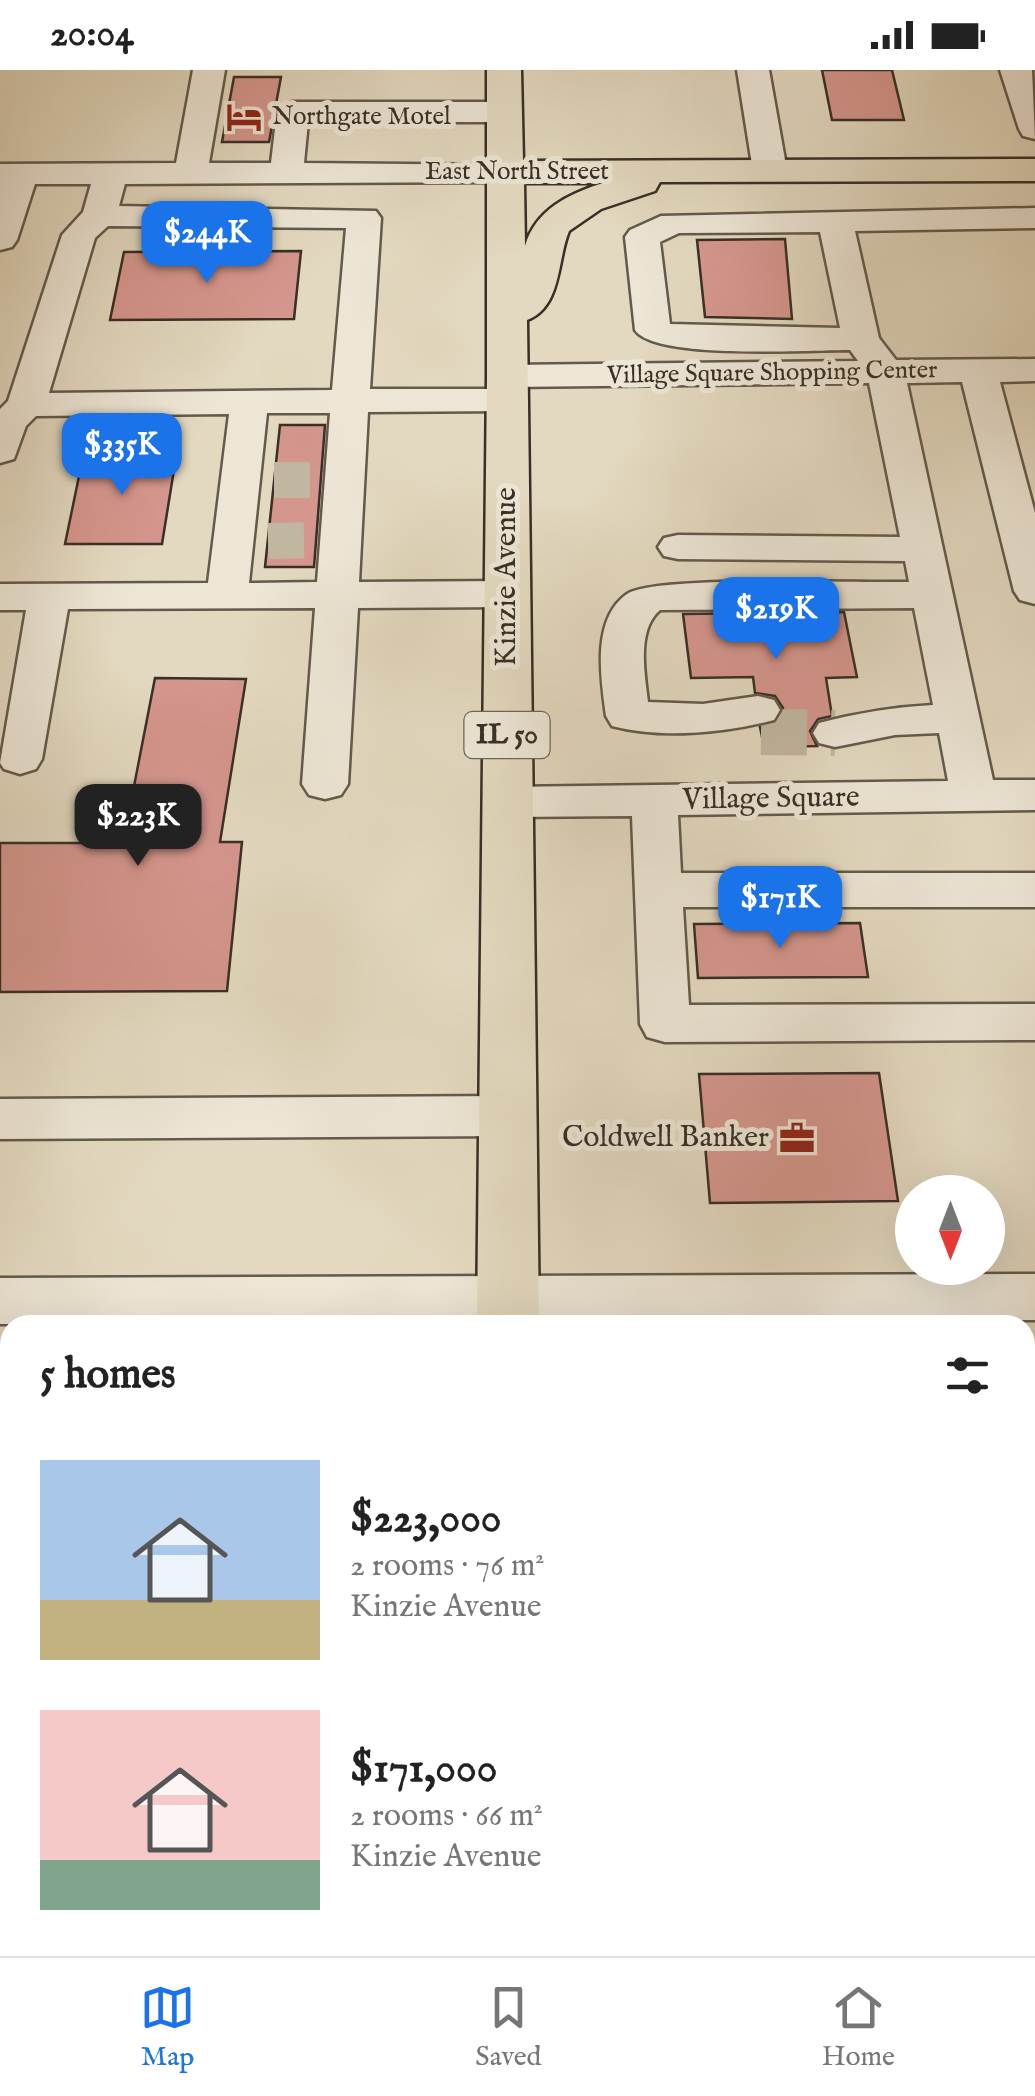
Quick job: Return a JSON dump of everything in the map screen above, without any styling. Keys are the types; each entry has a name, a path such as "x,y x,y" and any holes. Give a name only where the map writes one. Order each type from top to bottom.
{"main road":[{"name":"Kinzie Avenue","path":"504,70 508,323 508,1311"},
{"name":"East North Street","path":"507,172 1035,170"},
{"path":"508,323 535,296 547,233 557,221 585,202 616,190 691,172"}],"street":[{"path":"191,173 210,70"},
{"path":"753,70 770,171"},
{"path":"1016,70 1035,129"},
{"path":"286,173 294,112 505,112"},
{"name":"East North Street","path":"10,174 507,172"},
{"path":"0,240 10,174"},
{"path":"0,452 8,422 26,404 79,235 99,216 110,174"},
{"path":"99,216 364,218 350,401 333,495 339,595 325,784"},
{"path":"862,339 675,338 653,330 642,237 673,223 1035,218"},
{"path":"835,221 862,339 886,373 974,796"},
{"path":"978,370 1035,591"},
{"name":"Village Square Shopping Center","path":"26,404 350,401 508,388 1035,370"},
{"path":"227,596 255,495 249,403"},
{"path":"678,547 922,549"},
{"path":"0,598 507,594"},
{"path":"759,721 628,716 622,678 627,620 644,601 674,596 932,595"},
{"path":"20,758 48,597"},
{"path":"833,721 960,718"},
{"name":"Village Square","path":"507,802 1035,796"},
{"path":"654,801 665,1024 1035,1022"},
{"path":"659,903 745,890 1035,890"},
{"path":"745,890 822,918 982,919 1035,928"},
{"path":"659,903 686,940 692,998 1035,990"},
{"path":"0,1119 506,1116"},
{"path":"0,1301 508,1311 731,1311 1035,1297"}],"building":[{"path":"822,70 892,70 904,120 832,120"},
{"path":"234,77 281,77 269,142 222,142"},
{"path":"785,239 792,319 705,317 697,240"},
{"path":"301,251 294,319 110,320 124,252"},
{"path":"280,425 325,425 314,567 265,567"},
{"path":"177,451 162,544 65,544 84,452"},
{"path":"844,612 857,677 826,678 832,716 818,719 810,731 817,746 764,747 760,727 777,722 783,708 775,696 755,693 753,677 691,678 683,614"},
{"path":"155,678 246,679 220,842 242,842 227,991 0,992 0,843 123,843"},
{"path":"860,923 868,977 698,978 694,924"},
{"name":"Coldwell Banker","path":"879,1073 895,1201 710,1203 699,1074"}],"tunnel":[{"path":"274,480 323,480"},
{"path":"268,541 318,540"},
{"path":"761,732 835,733"}],"place":[{"name":"Northgate Motel","path":"244,117"},
{"name":"Coldwell Banker","path":"797,1138"}]}
